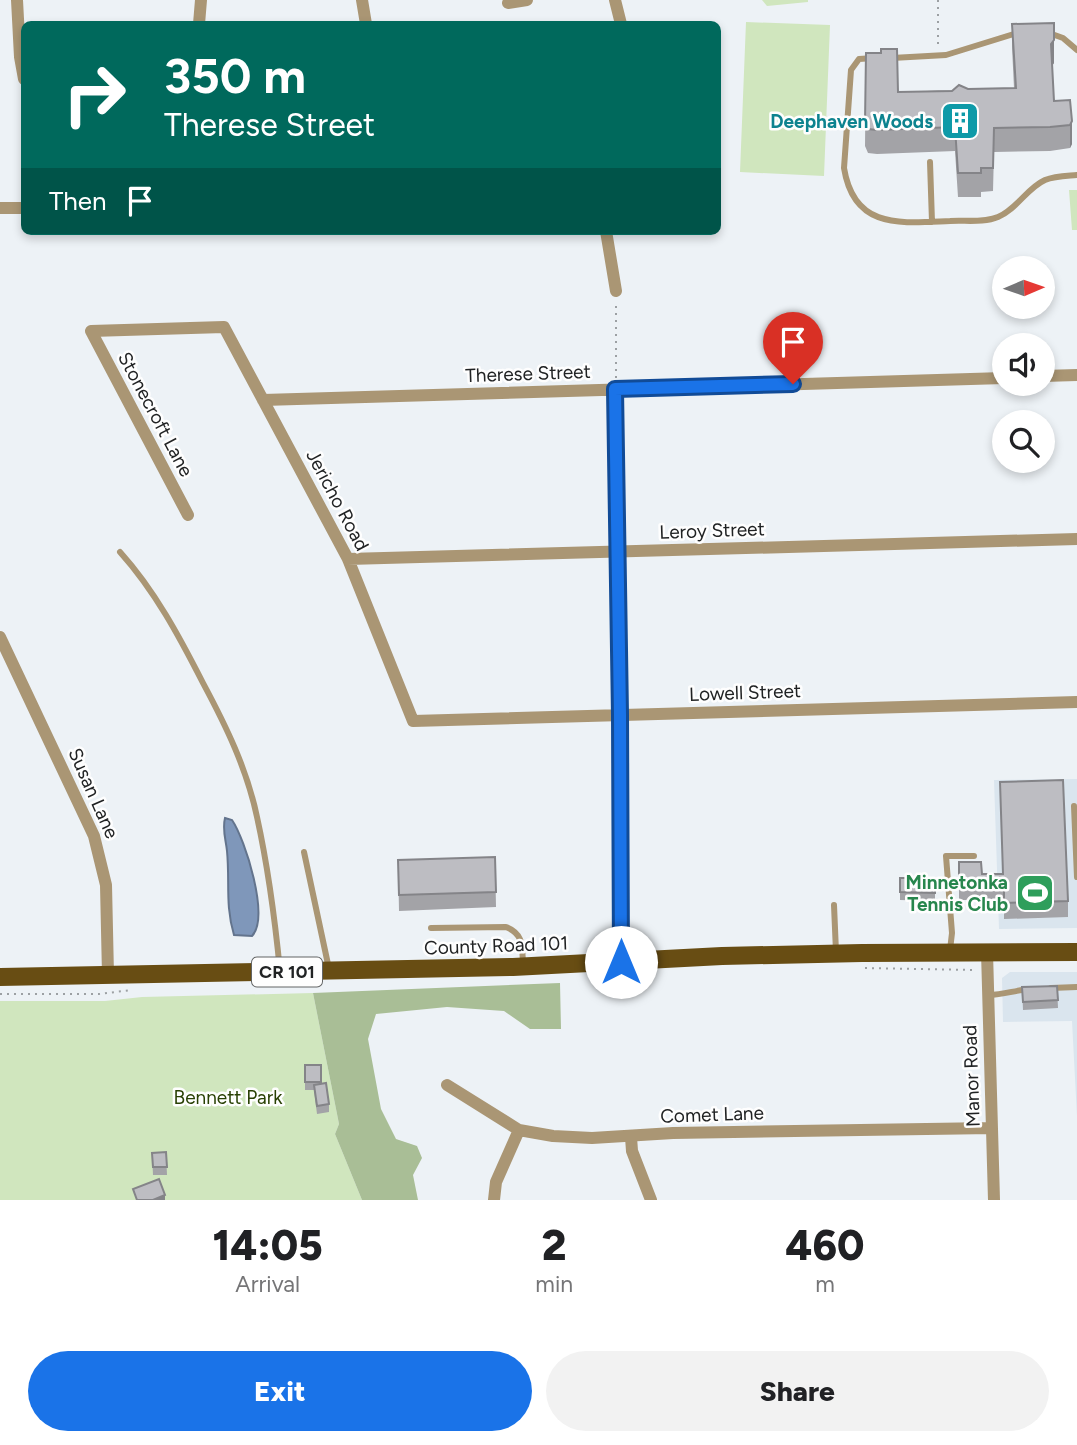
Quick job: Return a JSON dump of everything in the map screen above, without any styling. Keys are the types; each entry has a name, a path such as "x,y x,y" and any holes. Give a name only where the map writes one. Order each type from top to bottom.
{"main road":[{"name":"County Road 101","path":"0,977 523,966 722,956 1077,952"}],"street":[{"path":"17,0 21,62"},
{"path":"200,21 201,0"},
{"path":"362,0 366,21"},
{"path":"508,3 527,0"},
{"path":"615,0 620,21"},
{"path":"0,208 21,208"},
{"path":"607,235 616,291"},
{"name":"Jericho Road","path":"91,331 224,327 348,559 413,721"},
{"name":"Stonecroft Lane","path":"91,331 188,514"},
{"path":"1055,376 1077,376"},
{"name":"Therese Street","path":"263,400 992,378"},
{"path":"615,389 621,962"},
{"name":"Leroy Street","path":"348,559 1077,539"},
{"name":"Susan Lane","path":"0,637 98,848 106,885 108,975"},
{"name":"Lowell Street","path":"413,721 1077,702"},
{"name":"Manor Road","path":"987,952 993,1200"},
{"name":"Comet Lane","path":"447,1085 519,1130 553,1136 592,1138 687,1133 992,1128"},
{"path":"494,1200 496,1182 519,1130"},
{"path":"631,1137 632,1152 651,1200"}],"lane":[{"path":"1029,31 937,56 859,59 851,69 844,168 851,191 860,205 878,218 903,223 982,220 1000,216 1044,180 1077,174"},
{"path":"1038,31 1063,38 1077,50"},
{"path":"930,162 932,222"},
{"path":"120,552 152,590 178,634 226,726 245,771 262,840 281,972"},
{"path":"1074,806 1077,877"},
{"path":"304,852 330,971"},
{"path":"950,952 952,933 946,856 974,856"},
{"path":"834,905 836,954"},
{"path":"432,928 506,927 514,930 521,938 523,966"},
{"path":"988,995 1007,994 1018,990 1077,987"}],"path":[{"path":"932,49 937,47 939,41 938,0"},
{"path":"615,389 616,291"}],"shaded area":[{"path":"1077,779 1077,928 999,929 994,780"},
{"path":"1010,972 1077,972 1077,1116 1072,1021 1003,1022 1002,978"}],"green space":[{"path":"762,0 808,0 808,2 767,6"},
{"path":"746,22 830,25 824,176 740,172"},
{"path":"1069,190 1077,190 1077,230 1072,230"},
{"path":"560,983 561,1029 530,1029 504,1011 447,1007 376,1014 368,1039 381,1109 396,1139 417,1146 422,1158 413,1175 418,1200 362,1200 335,1134 339,1124 313,993"},
{"name":"Bennett Park","path":"313,993 339,1124 335,1134 362,1200 0,1200 0,1001 105,1001 142,997"}],"water":[{"path":"225,818 232,820 237,830 254,878 258,913 257,926 252,936 234,935 231,924"}],"building":[{"name":"Deephaven Woods","path":"1054,23 1054,40 1051,44 1054,101 1070,100 1070,125 994,128 993,168 981,168 981,173 958,173 955,127 868,129 865,122 866,53 897,49 898,92 952,91 959,85 968,89 1016,88 1012,24"},
{"path":"1063,780 1068,901 1004,903 1004,884 959,885 959,862 981,862 982,874 1003,874 1000,782"},
{"path":"495,857 496,892 399,895 398,860"},
{"path":"900,878 935,878 935,893 900,892"},
{"path":"1057,986 1058,1000 1023,1002 1022,987"},
{"path":"305,1065 321,1065 321,1082 305,1082"},
{"path":"326,1083 329,1104 317,1106 314,1085"},
{"path":"166,1152 167,1167 153,1167 152,1153"},
{"path":"159,1179 165,1195 153,1200 137,1200 133,1189"}],"place":[{"name":"Deephaven Woods","path":"960,121"},
{"name":"Minnetonka Tennis Club","path":"1035,893"}],"route":[{"path":"621,962 615,389 793,384"}]}
